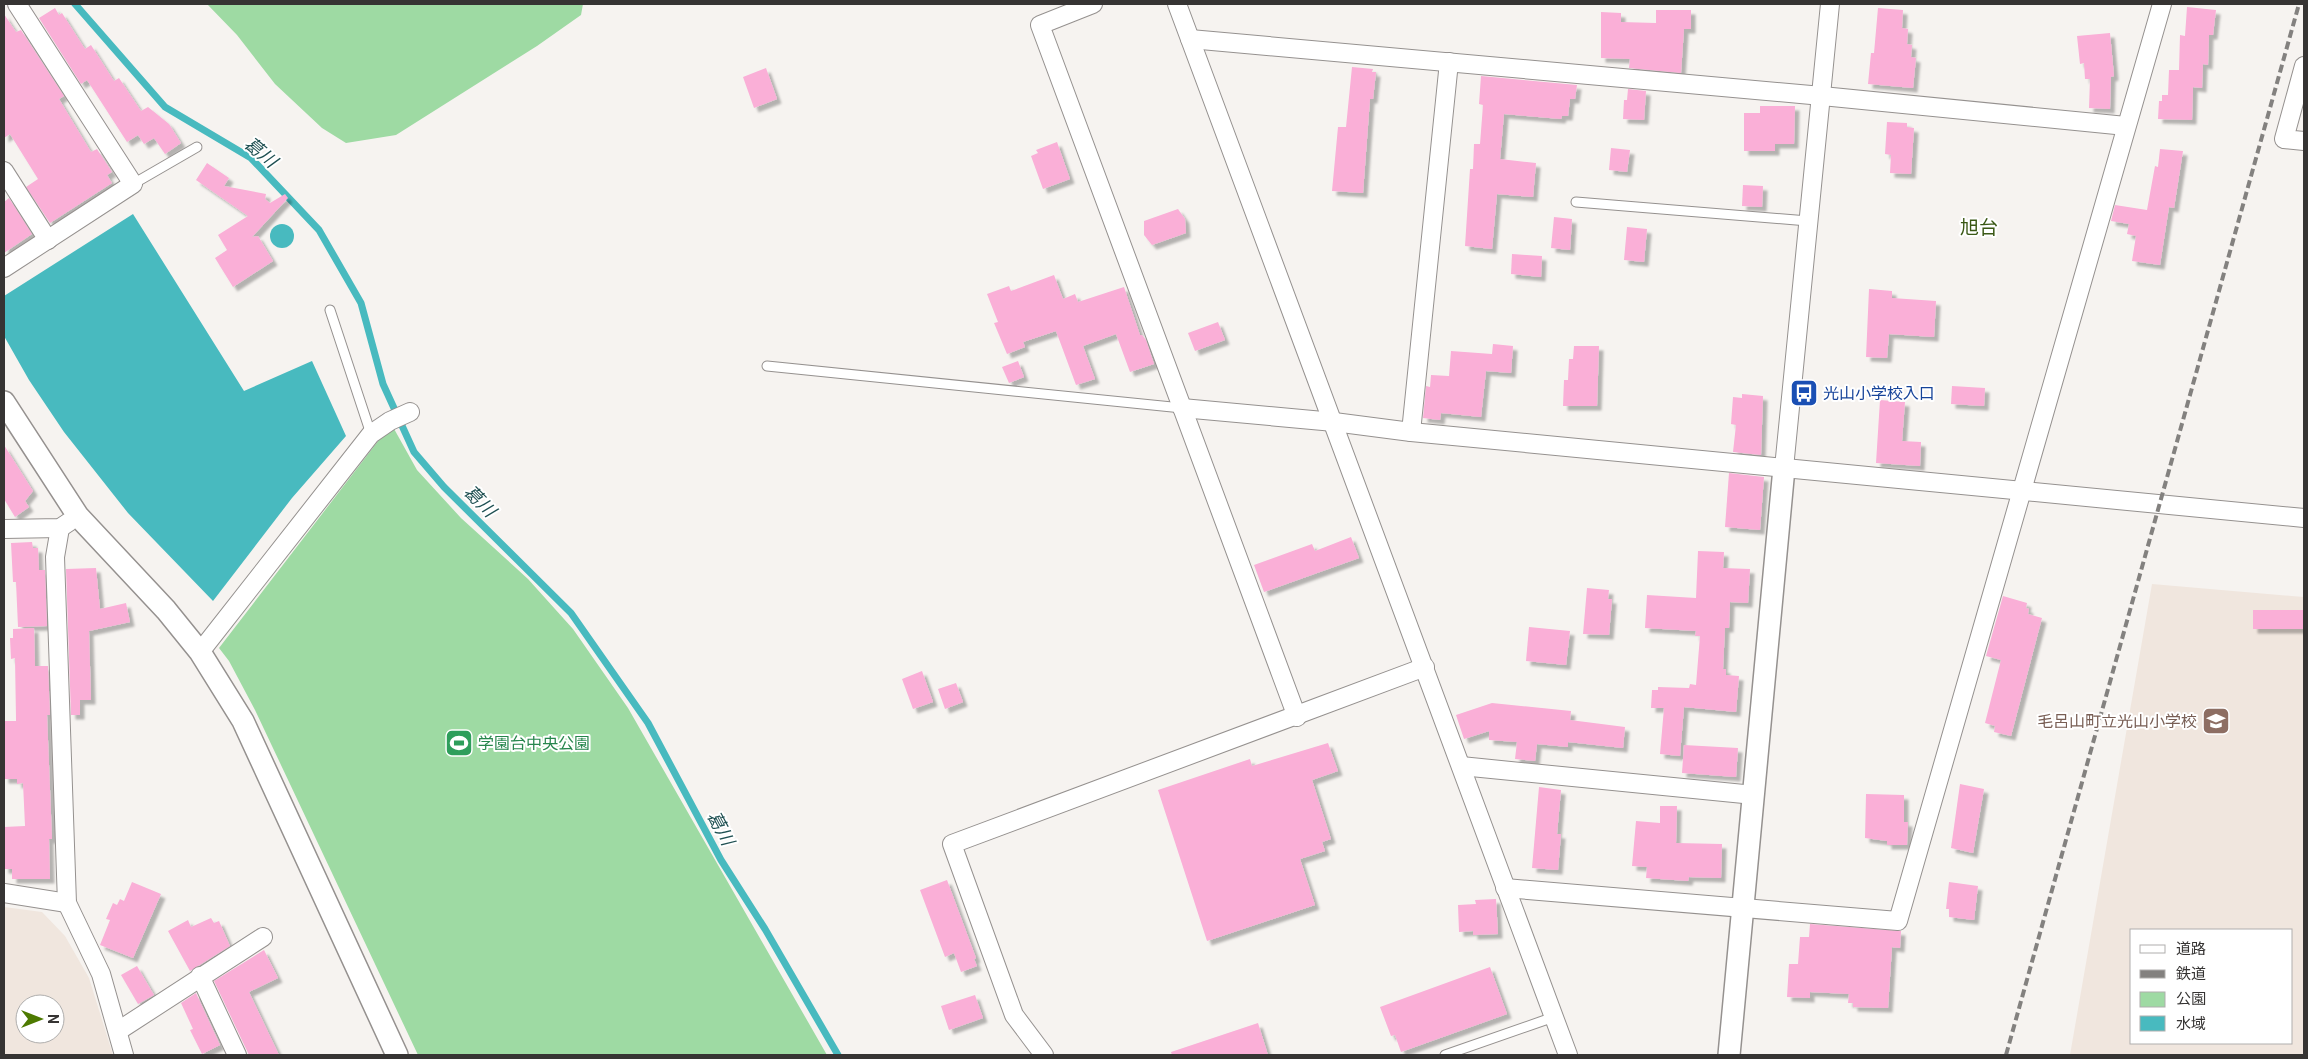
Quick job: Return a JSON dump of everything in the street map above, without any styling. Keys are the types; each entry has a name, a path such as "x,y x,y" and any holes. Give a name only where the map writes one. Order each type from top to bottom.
{"street":[{"path":"4,268 134,184 17,4"},
{"path":"1093,4 1040,25 1297,717"},
{"path":"1177,4 1568,1055"},
{"path":"1729,1055 1830,4"},
{"path":"1505,888 1898,921 2162,4"},
{"path":"1190,39 1822,96 2126,126"},
{"path":"1411,432 1450,62"},
{"path":"2304,66 2284,139 2304,141"},
{"path":"4,171 48,240"},
{"path":"4,402 78,516 166,610 200,652 243,721 397,1055"},
{"path":"1182,408 1334,422 1411,432 2304,518"},
{"path":"200,652 371,434 390,421 410,412"},
{"path":"4,529 60,528 78,516"},
{"path":"60,528 55,557 66,903 101,974 124,1055"},
{"path":"1044,1055 1014,1015 952,844 1297,717 1425,667"},
{"path":"1461,766 1754,795"},
{"path":"4,894 66,903"},
{"path":"118,1030 263,937"},
{"path":"200,976 233,1054"}],"lane":[{"path":"134,184 197,147"},
{"path":"1576,202 1808,221"},
{"path":"330,310 371,434"},
{"path":"767,366 1182,408"},
{"path":"1445,1055 1554,1018"}],"shaded area":[{"name":"毛呂山町立光山小学校","path":"2152,584 2304,597 2304,1055 2070,1055"},
{"path":"4,907 42,912 65,936 89,978 113,1055 4,1055"}],"green space":[{"path":"207,4 583,4 581,15 537,46 396,135 346,143 322,128 275,84 237,35"},
{"name":"学園台中央公園","path":"393,427 417,470 461,518 528,579 573,629 628,708 827,1055 418,1055 255,710 229,661 219,648 382,436"}],"water":[{"path":"133,214 244,391 312,361 346,436 292,498 213,601 128,513 64,432 29,380 4,336 4,296"},
{"path":"282,224 291,227 294,236 291,245 282,248 273,245 270,236 273,227"}],"building":[{"path":"2187,7 2216,10 2213,35 2209,35 2208,65 2203,64 2202,88 2193,87 2192,120 2158,119 2159,101 2162,101 2162,95 2168,95 2169,70 2179,70 2180,35 2185,36"},
{"path":"55,8 59,15 62,13 85,49 91,45 114,81 119,78 141,111 148,107 169,124 181,143 165,154 154,138 144,144 138,135 127,142 87,80 81,84 39,18"},
{"path":"1878,8 1903,10 1902,28 1908,29 1907,44 1912,45 1911,57 1916,58 1913,88 1868,84 1871,53 1874,53"},
{"path":"1656,10 1691,10 1691,29 1684,29 1681,73 1629,68 1630,59 1601,58 1601,12 1621,13 1621,22 1656,23"},
{"path":"4,14 16,32 21,30 64,96 59,99 91,152 97,149 112,172 107,175 112,183 50,223 26,187 38,179 10,134 4,138"},
{"path":"2110,33 2114,76 2111,77 2110,109 2089,108 2090,79 2085,79 2084,63 2080,64 2077,36"},
{"path":"1352,67 1373,69 1372,72 1376,72 1373,99 1370,99 1363,193 1332,191 1338,127 1346,127"},
{"path":"766,68 777,99 754,108 743,77"},
{"path":"1481,76 1577,85 1575,99 1570,99 1568,116 1562,116 1561,119 1504,114 1500,159 1536,163 1533,197 1497,194 1492,249 1465,246 1470,169 1473,169 1474,144 1480,144 1483,105 1479,104"},
{"path":"1628,89 1646,91 1644,120 1623,119 1624,100 1627,100"},
{"path":"1760,106 1795,106 1794,144 1775,144 1775,151 1744,151 1744,113 1760,113"},
{"path":"1887,122 1907,123 1907,127 1914,128 1911,174 1890,173 1891,155 1885,154"},
{"path":"1057,142 1070,179 1043,189 1031,156 1038,153 1036,150"},
{"path":"1611,148 1630,150 1627,172 1609,170"},
{"path":"2160,149 2183,151 2174,208 2169,207 2160,265 2132,261 2136,236 2127,234 2129,224 2111,221 2115,205 2147,210 2155,166 2158,167"},
{"path":"207,163 229,178 224,186 266,194 265,199 270,203 285,194 288,198 252,237 258,236 273,261 233,287 215,258 227,250 218,235 248,216 196,180"},
{"path":"1743,185 1763,186 1762,207 1742,206"},
{"path":"9,198 32,234 4,253 4,202"},
{"path":"1178,209 1185,219 1186,233 1152,245 1144,235 1144,221"},
{"path":"1554,217 1572,219 1570,250 1551,248"},
{"path":"1627,227 1647,229 1644,262 1624,260"},
{"path":"1512,254 1542,256 1541,277 1511,274"},
{"path":"1054,275 1063,299 1075,294 1078,302 1124,287 1140,335 1146,340 1154,364 1130,372 1116,334 1083,346 1095,379 1076,385 1056,331 1023,342 1025,347 1007,354 994,323 998,322 987,294 1009,286 1011,291"},
{"path":"1869,289 1892,291 1892,298 1936,301 1934,337 1889,334 1887,358 1866,357"},
{"path":"1218,322 1225,340 1195,351 1188,333"},
{"path":"1493,344 1513,346 1511,373 1486,371 1481,417 1441,413 1440,420 1423,418 1426,386 1430,387 1431,375 1449,376 1451,351 1492,354"},
{"path":"1574,346 1599,346 1597,406 1563,406 1564,380 1568,380 1569,359 1573,359"},
{"path":"1018,361 1024,377 1009,383 1002,367"},
{"path":"1952,386 1985,388 1984,406 1951,404"},
{"path":"1742,394 1763,396 1761,455 1733,452 1736,425 1731,424 1733,397 1742,398"},
{"path":"1880,400 1905,402 1902,441 1921,442 1920,466 1876,463"},
{"path":"4,445 33,491 25,501 29,507 15,517 4,499"},
{"path":"1729,473 1764,477 1760,530 1725,527"},
{"path":"1351,537 1359,558 1264,592 1254,565 1312,544 1315,551"},
{"path":"32,542 33,548 38,548 39,570 45,570 47,626 18,627 16,582 13,582 11,543"},
{"path":"1698,551 1724,552 1723,568 1750,569 1748,603 1730,602 1729,628 1725,628 1723,669 1726,669 1726,675 1739,676 1736,712 1684,707 1680,756 1660,754 1664,708 1651,708 1652,690 1658,690 1658,687 1689,688 1690,684 1696,685 1700,636 1695,636 1696,631 1645,628 1647,595 1696,598"},
{"path":"96,568 100,609 126,603 130,622 89,631 91,700 80,700 80,715 71,715 66,569"},
{"path":"1587,588 1609,590 1608,599 1612,599 1609,635 1583,634"},
{"path":"2003,596 2027,603 2028,614 2042,618 2011,736 1994,732 1995,726 1985,723 2001,660 1986,656"},
{"path":"2253,610 2303,610 2303,629 2253,629"},
{"path":"1529,627 1570,631 1566,665 1526,661"},
{"path":"34,628 35,666 48,666 50,715 47,715 52,839 49,839 50,879 12,879 12,869 4,869 4,827 25,826 23,783 17,784 17,779 4,779 4,721 16,721 15,658 11,659 10,638 13,638 13,629"},
{"path":"922,671 933,702 913,709 902,679"},
{"path":"956,683 963,702 945,709 938,689"},
{"path":"1492,703 1571,711 1570,720 1625,727 1623,748 1568,742 1568,747 1537,744 1535,761 1515,759 1517,742 1489,740 1489,731 1464,739 1456,715"},
{"path":"1328,743 1338,771 1312,780 1331,839 1322,842 1325,851 1300,859 1315,905 1207,941 1158,790 1250,759 1252,766"},
{"path":"1684,745 1738,748 1736,777 1682,773"},
{"path":"1960,784 1984,789 1973,853 1951,848"},
{"path":"1539,787 1561,790 1557,834 1561,834 1558,870 1532,868"},
{"path":"1866,794 1904,795 1904,822 1908,822 1907,845 1887,845 1887,841 1865,838"},
{"path":"1660,806 1677,806 1676,843 1722,844 1721,878 1689,877 1688,881 1646,878 1647,867 1632,866 1636,821 1660,823"},
{"path":"947,880 976,958 974,959 977,966 961,972 954,953 945,957 920,890"},
{"path":"132,882 161,894 133,958 100,945 110,920 106,919 113,903 117,905 120,899 124,901"},
{"path":"1949,882 1978,886 1974,920 1949,917 1949,909 1946,909"},
{"path":"1496,899 1498,934 1473,935 1473,931 1459,932 1458,905 1476,904 1475,900"},
{"path":"211,918 214,923 219,921 230,946 190,971 168,931 188,920 191,927"},
{"path":"1810,924 1901,931 1900,948 1892,947 1888,1008 1853,1007 1853,1003 1848,1003 1849,994 1810,992 1810,998 1787,997 1789,964 1798,964 1800,937 1809,937"},
{"path":"264,950 278,978 249,992 279,1055 249,1055 214,981"},
{"path":"137,966 154,995 138,1004 121,975"},
{"path":"1490,967 1507,1014 1401,1052 1395,1035 1391,1036 1380,1007"},
{"path":"196,993 220,1045 202,1054 190,1030 193,1029 181,1003"},
{"path":"975,995 983,1018 949,1030 941,1006"},
{"path":"1258,1023 1268,1055 1172,1055 1171,1052"}],"waterway":[{"name":"葛川","path":"75,4 165,107 251,158 319,230 361,303 383,384 414,452 444,487 571,613 648,723 721,860 765,929 838,1055"}],"railway":[{"path":"2006,1055 2299,4"}],"place":[{"name":"光山小学校入口","path":"1804,393"},
{"name":"毛呂山町立光山小学校","path":"2216,721"},
{"name":"学園台中央公園","path":"459,743"}],"district":[{"name":"旭台","path":"1979,227"}]}
